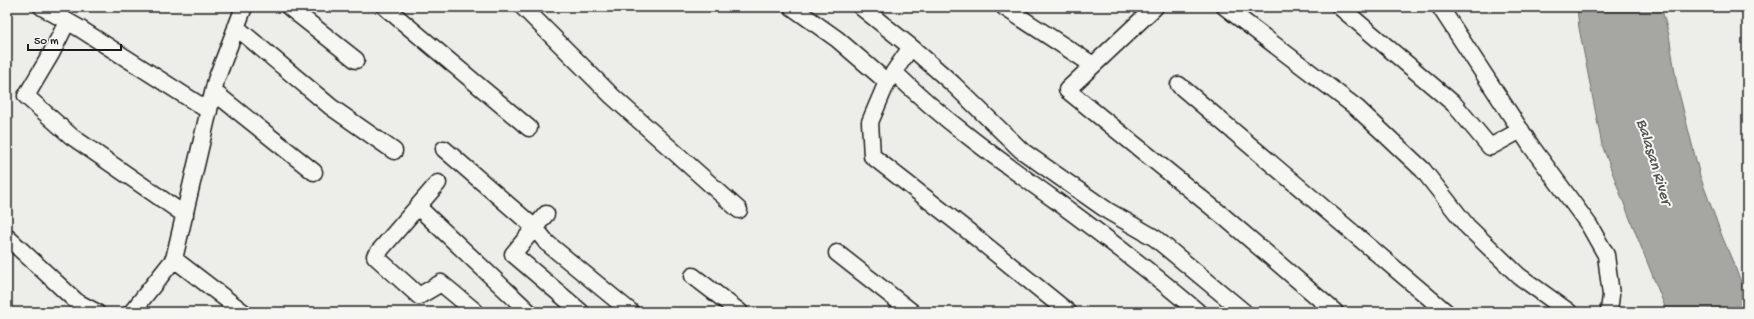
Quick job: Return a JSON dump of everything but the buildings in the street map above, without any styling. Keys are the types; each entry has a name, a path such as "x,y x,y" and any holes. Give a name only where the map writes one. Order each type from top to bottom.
{"street":[{"path":"42,7 209,112"},
{"path":"288,7 356,60"},
{"path":"385,7 529,128"},
{"path":"524,7 612,96 739,210"},
{"path":"792,7 890,77 912,90 990,154 1154,274 1198,312"},
{"path":"861,7 911,47 953,84 1021,150 1108,211 1155,238 1244,312"},
{"path":"1004,7 1093,65"},
{"path":"1156,7 1067,90 1223,216 1335,312"},
{"path":"1225,7 1357,108 1423,170 1467,226 1519,276 1569,312"},
{"path":"1340,7 1454,104 1490,147 1521,130"},
{"path":"1440,7 1521,130 1589,225 1606,255 1611,295 1609,312"},
{"path":"132,312 174,259 216,80 239,13 331,107 394,151"},
{"path":"67,22 51,54 26,96 71,136 185,215"},
{"path":"911,47 890,77 870,122 872,156 1068,312"},
{"path":"1179,85 1446,312"},
{"path":"214,92 314,172"},
{"path":"444,149 535,228 547,243 631,312"},
{"path":"438,183 375,256 419,296 441,283 476,312"},
{"path":"418,207 529,312"},
{"path":"546,214 513,254 581,312"},
{"path":"7,237 77,302 96,312"},
{"path":"837,253 912,312"},
{"path":"174,259 243,312"},
{"path":"693,276 740,312"}],"water":[{"name":"Balasan River","path":"1577,7 1661,7 1669,35 1677,85 1700,176 1722,236 1747,296 1747,312 1667,312 1602,145 1579,28"}]}
